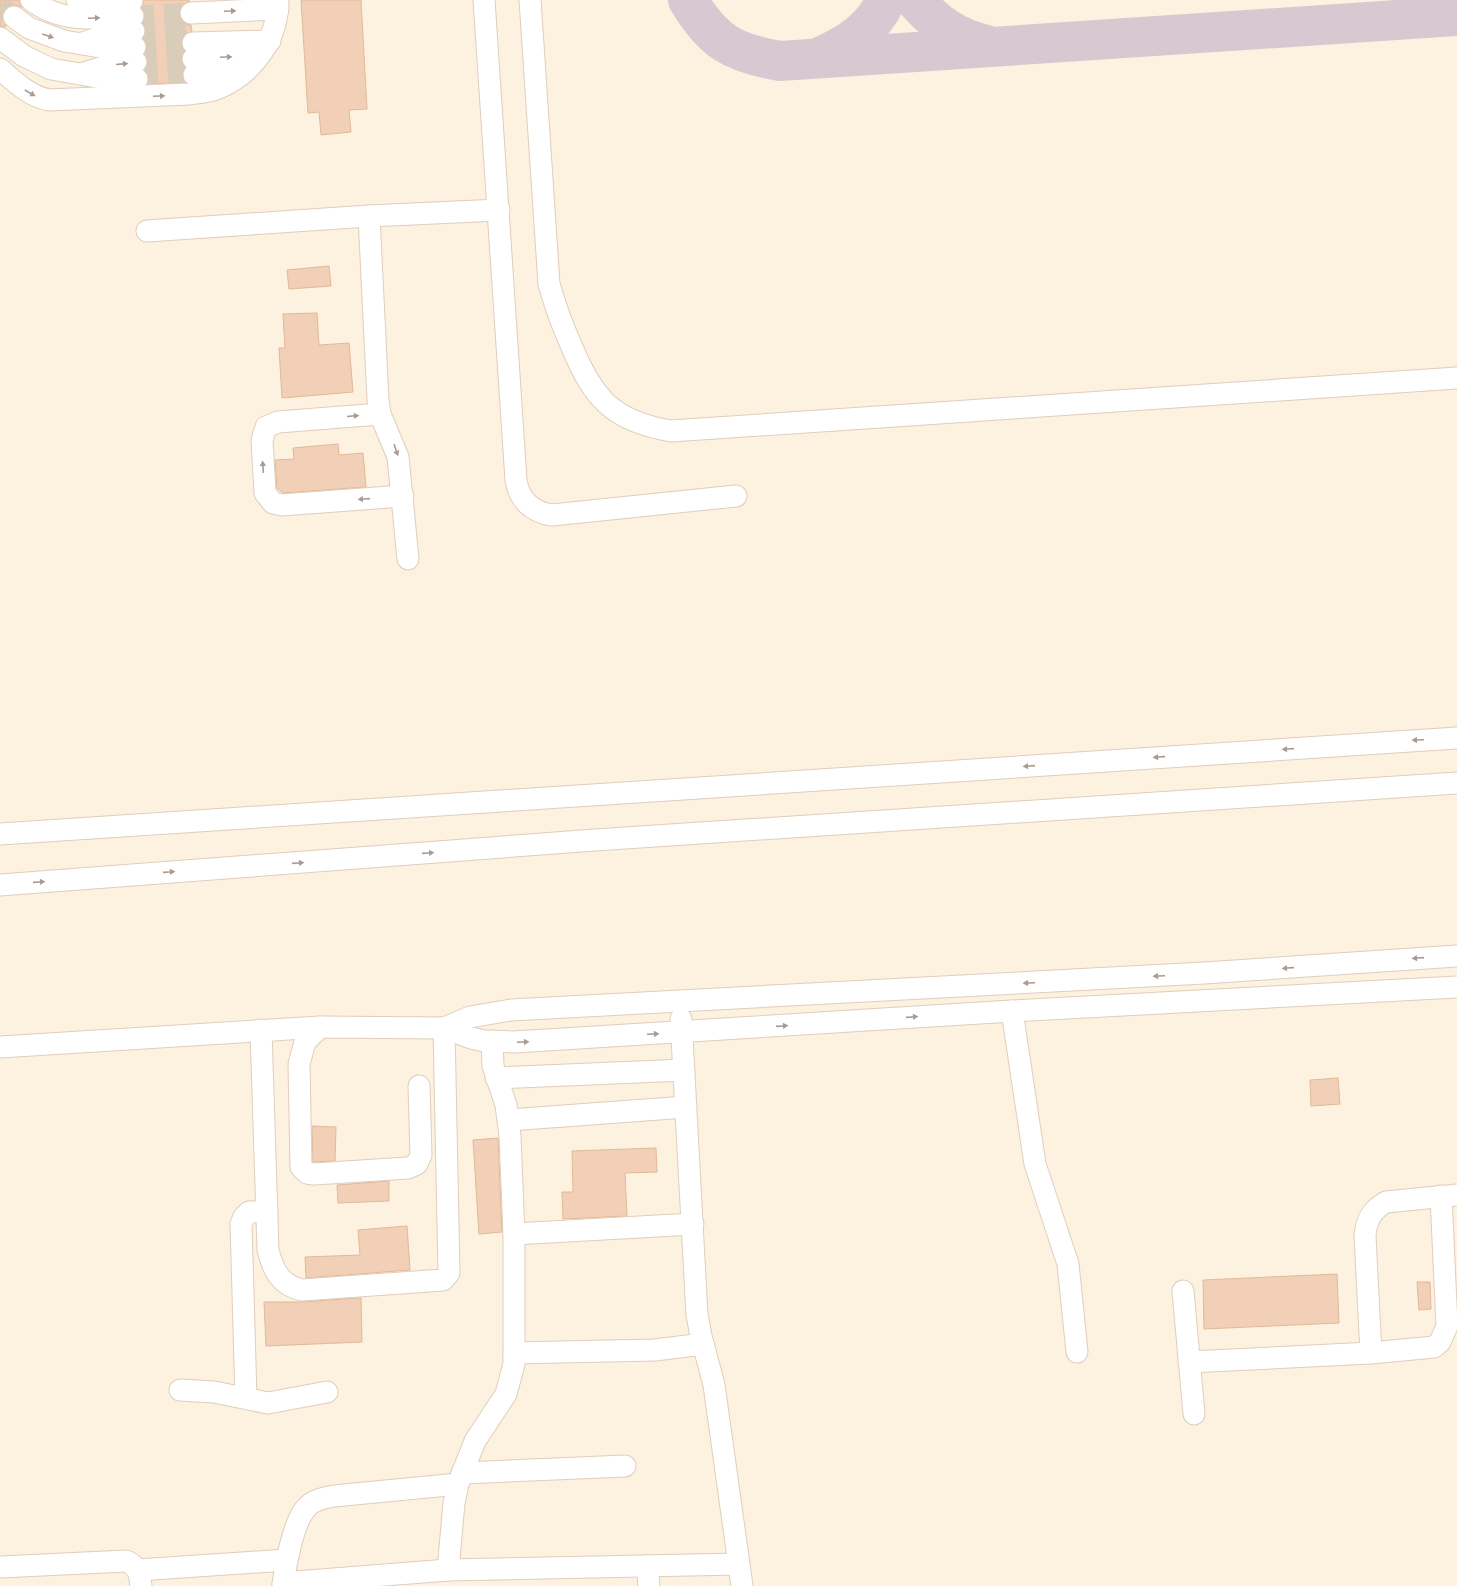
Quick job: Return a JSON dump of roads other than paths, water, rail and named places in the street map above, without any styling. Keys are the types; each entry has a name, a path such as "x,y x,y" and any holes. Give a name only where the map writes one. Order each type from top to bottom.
{"street":[{"path":"31,0 42,9 69,18 83,19 134,39"},
{"path":"77,0 89,2 134,39"},
{"path":"484,0 516,480 525,502 538,512 552,515 736,496"},
{"path":"530,0 549,284 554,303 582,372 594,393 608,406 627,419 648,427 671,430 1457,378"},
{"path":"14,17 29,28 46,36 64,41 82,43 112,33 134,39"},
{"path":"193,43 272,26"},
{"path":"193,43 272,26"},
{"path":"0,69 33,95 57,100 189,94 218,88 244,72 272,26"},
{"path":"0,38 38,64 51,69 114,80 134,39"},
{"path":"193,43 244,72"},
{"path":"147,230 368,216 499,210"},
{"path":"368,216 378,400 380,414 398,457 408,559"},
{"path":"380,414 278,422 270,425 264,431 262,440 265,492 273,503 282,505 403,496"},
{"path":"0,834 1457,738"},
{"path":"0,885 594,840 1457,783"},
{"path":"444,1028 470,1017 497,1012 1196,974 1457,956"},
{"path":"0,1047 320,1026 444,1028 471,1038 514,1042 1012,1011 1457,987"},
{"path":"680,1002 697,1315 714,1385 742,1586"},
{"path":"1012,1011 1035,1164 1068,1264 1077,1352"},
{"path":"320,1026 305,1042 299,1064 301,1167 307,1172 314,1174 408,1168 416,1164 421,1155 419,1086"},
{"path":"261,1030 268,1250 271,1264 276,1275 285,1283 302,1290 443,1280 446,1277 449,1265 444,1028"},
{"path":"448,1570 454,1504 460,1478 479,1433 496,1412 506,1394 513,1374 514,1234 509,1120 491,1056 492,1041"},
{"path":"496,1078 684,1070"},
{"path":"509,1120 686,1107"},
{"path":"1189,1362 1371,1353 1434,1347 1440,1342 1445,1334 1449,1195 1386,1202 1377,1208 1370,1216 1366,1225 1365,1236 1371,1353"},
{"path":"246,1398 241,1224 244,1217 249,1212 267,1212"},
{"path":"514,1234 693,1224"},
{"path":"1183,1291 1194,1414"},
{"path":"514,1353 644,1350 703,1344"},
{"path":"180,1390 214,1392 260,1402 276,1402 327,1392"},
{"path":"625,1466 460,1478 318,1500 312,1503 302,1514 287,1560 283,1585 448,1570 739,1564"},
{"path":"0,1567 126,1561 131,1563 139,1578 287,1560"},
{"path":"647,1566 649,1586"}],"tunnel":[{"path":"0,6 14,17"},
{"path":"133,16 191,13"},
{"path":"134,31 191,27"},
{"path":"135,47 193,43"},
{"path":"136,62 193,59"},
{"path":"137,79 194,75"}]}
